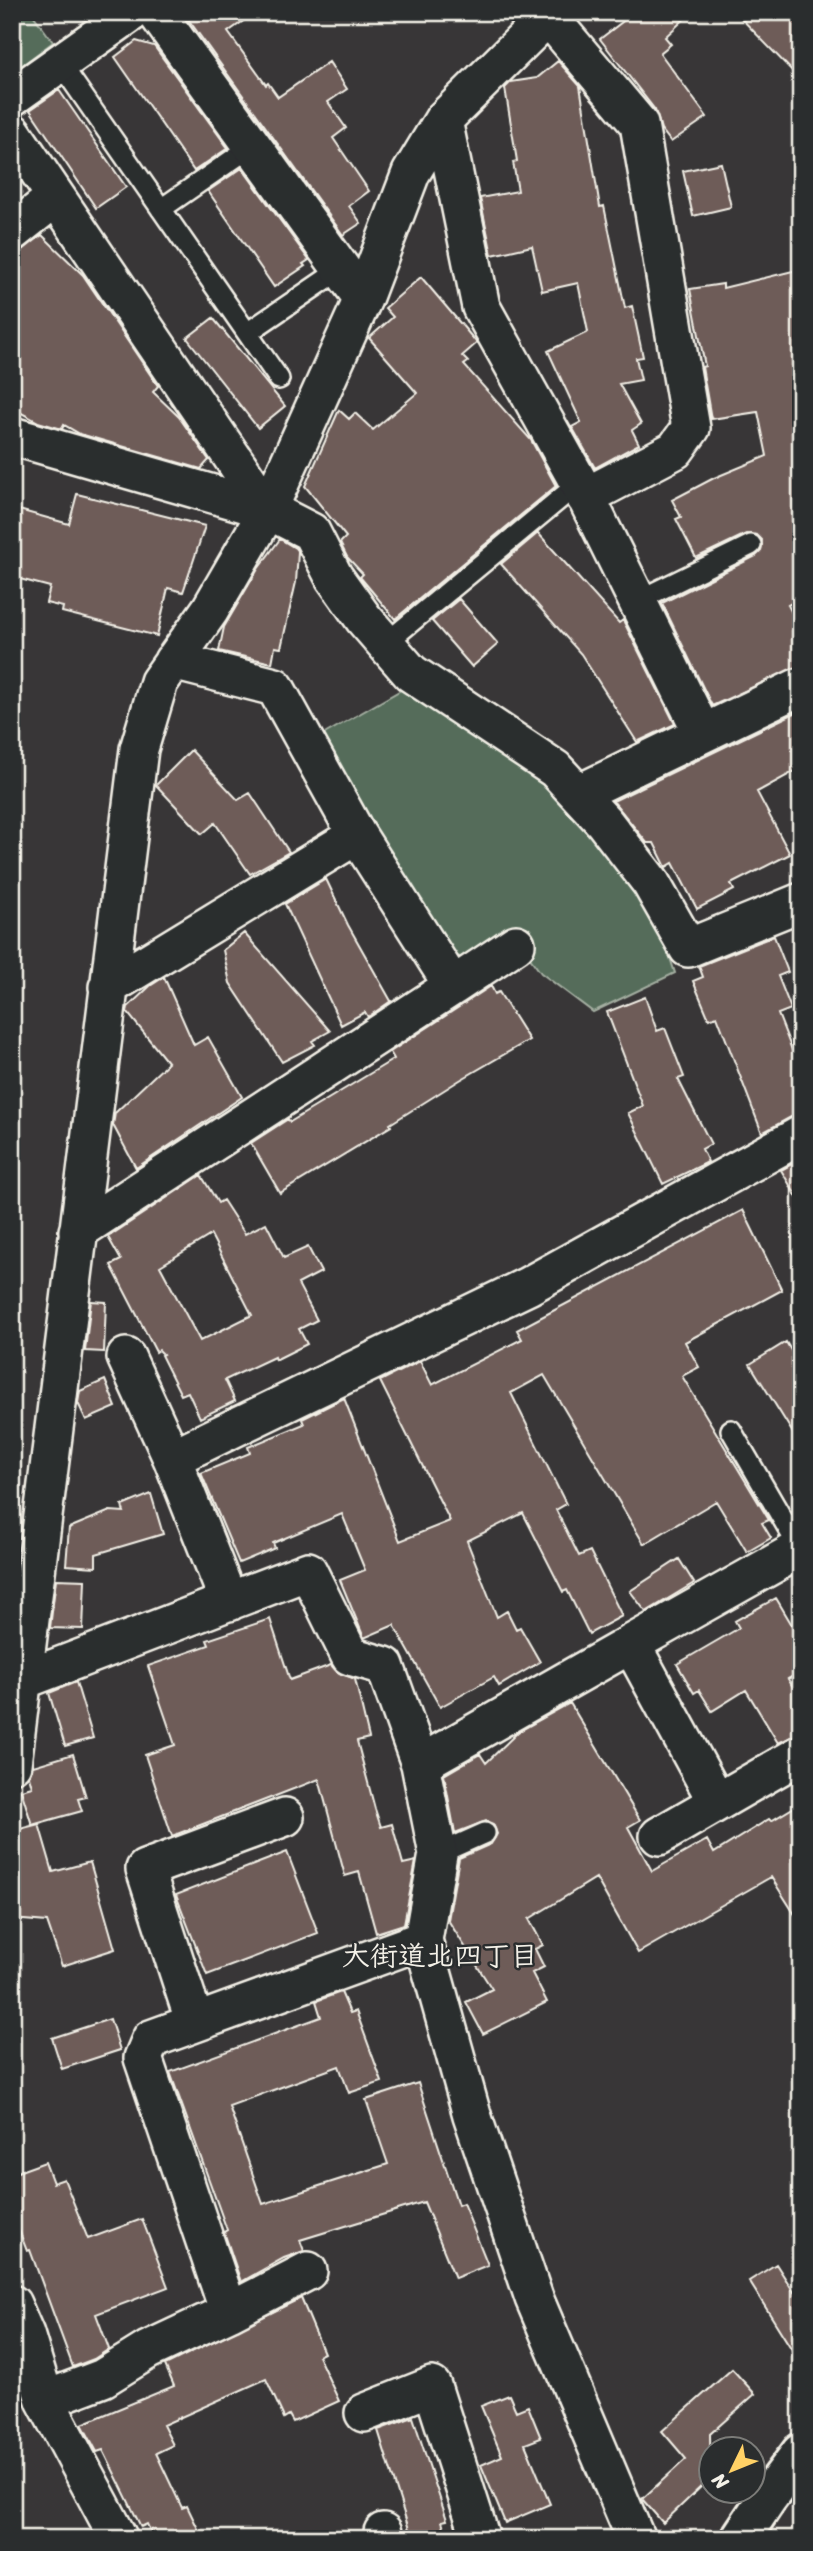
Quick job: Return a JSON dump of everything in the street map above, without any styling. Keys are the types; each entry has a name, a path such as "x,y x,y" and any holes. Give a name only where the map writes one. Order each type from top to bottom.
{"street":[{"path":"12,97 132,12"},
{"path":"156,12 363,299"},
{"path":"12,1764 139,749 159,682 210,610 268,510 363,299 411,173 443,120 550,14 639,124 691,428 675,450 582,490"},
{"path":"443,120 481,307 582,490 702,732"},
{"path":"12,132 268,510"},
{"path":"12,232 56,197"},
{"path":"12,436 268,510 311,532 334,577 364,618 411,673 555,769 578,793 651,883 688,948 801,902"},
{"path":"173,661 275,687 358,835 453,986"},
{"path":"578,793 797,688"},
{"path":"108,987 358,835"},
{"path":"78,1231 516,944"},
{"path":"172,1458 528,1286 801,1135"},
{"path":"126,1357 172,1458 229,1602"},
{"path":"420,1764 800,1549"},
{"path":"21,1681 308,1571 350,1656 385,1666 420,1764 439,1854 424,1940 472,2115 534,2298 636,2539"},
{"path":"631,1644 717,1802"},
{"path":"659,1836 801,1754"},
{"path":"195,2023 145,1869 285,1817"},
{"path":"229,2312 143,2059 151,2039 424,1940"},
{"path":"44,2400 103,2378 148,2350 308,2272"},
{"path":"16,2326 44,2400 119,2539"},
{"path":"364,2413 432,2386 481,2539"},
{"path":"740,2539 801,2453"}],"lane":[{"path":"60,64 279,379"},
{"path":"161,209 252,146"},
{"path":"247,333 341,269"},
{"path":"386,643 582,490"},
{"path":"637,601 751,545"},
{"path":"731,1430 800,1549"},
{"path":"439,1854 485,1833"}],"green space":[{"path":"12,12 31,12 53,42 12,73"},
{"path":"415,682 546,775 650,897 675,973 593,1012 541,973 513,935 472,961 451,954 386,852 321,736"}],"building":[{"path":"183,12 256,12 228,32 266,85 268,83 278,97 329,62 347,89 328,102 346,128 333,138 369,191 349,206 361,223 343,235"},
{"path":"635,12 692,12 665,37 671,44 660,53 707,117 671,142 661,129 655,110 600,39"},
{"path":"735,12 801,12 801,80"},
{"path":"136,41 154,46 228,148 194,171 115,57"},
{"path":"558,61 580,86 600,207 604,206 625,308 632,306 643,357 636,358 641,380 619,384 641,424 632,430 639,444 595,468 572,427 581,422 548,351 588,332 578,283 542,291 532,246 492,255 480,198 518,191 513,162 517,161 505,88 511,82 537,78"},
{"path":"59,90 126,187 96,208 30,110"},
{"path":"721,163 731,207 693,216 683,171"},
{"path":"242,168 309,260 303,264 305,266 274,287 208,191"},
{"path":"42,235 83,275 158,386 153,392 179,417 209,460 201,469 80,434 64,425 62,429 38,422 12,408 12,253 24,249"},
{"path":"801,269 801,598 788,605 801,631 801,665 712,706 662,603 756,556 761,551 762,540 757,535 746,534 696,558 676,519 681,517 672,500 714,478 767,456 758,412 711,419 702,367 705,366 690,289 723,284 723,288"},
{"path":"421,277 477,343 462,356 468,362 464,365 531,440 556,486 395,619 360,577 363,574 347,557 340,543 346,537 305,486 339,410 349,419 355,413 373,430 417,393 369,338 393,317 385,308"},
{"path":"213,318 285,406 258,428 187,338"},
{"path":"77,494 205,526 183,592 168,588 157,636 62,612 63,607 46,603 50,587 12,577 12,508 69,524"},
{"path":"538,533 619,623 623,620 675,724 637,742 581,654 501,564"},
{"path":"280,539 298,552 296,582 281,648 275,647 272,663 219,651 224,627 258,569"},
{"path":"459,599 498,644 472,667 432,621"},
{"path":"801,710 801,768 757,792 790,854 731,884 734,890 697,909 673,863 666,867 654,843 647,843 613,801"},
{"path":"191,750 238,800 250,793 289,852 250,874 215,823 202,834 156,785"},
{"path":"326,879 348,925 391,1001 368,1017 365,1012 341,1025 285,904"},
{"path":"244,933 330,1031 312,1041 315,1045 282,1062 230,983 223,950"},
{"path":"774,936 788,972 778,976 791,1009 778,1014 801,1073 801,1114 762,1133 717,1016 709,1019 693,981 703,977 699,966"},
{"path":"164,977 194,1045 208,1037 242,1097 136,1168 113,1125 115,1113 168,1063 127,1012 128,1007 150,986"},
{"path":"491,986 495,994 499,992 529,1040 280,1193 251,1143 394,1059 390,1052"},
{"path":"645,997 657,1031 665,1028 684,1077 678,1079 711,1144 702,1149 708,1162 663,1184 628,1113 643,1106 607,1012"},
{"path":"801,1159 801,1204 781,1170"},
{"path":"201,1175 218,1203 223,1200 245,1234 266,1223 284,1258 308,1247 321,1272 298,1284 317,1320 299,1329 307,1344 225,1380 235,1401 200,1418 188,1392 181,1395 161,1355 163,1354 159,1350 156,1352 111,1265 121,1260 108,1237","holes":["211,1235 252,1315 200,1341 160,1266"]},
{"path":"743,1210 782,1290 685,1342 699,1367 682,1376 769,1520 762,1523 771,1538 747,1552 716,1501 644,1544 544,1375 511,1393 566,1504 556,1510 579,1556 590,1551 622,1616 589,1634 567,1590 563,1592 523,1513 467,1541 497,1617 507,1611 516,1629 520,1627 540,1662 499,1686 494,1677 440,1707 394,1625 364,1638 340,1580 365,1570 342,1514 273,1543 275,1548 239,1563 201,1473 250,1453 248,1447 304,1424 302,1419 344,1398 400,1541 450,1521 380,1381 420,1361 432,1385 522,1339 517,1330"},
{"path":"91,1301 106,1302 104,1352 85,1351"},
{"path":"786,1342 801,1367 801,1446 750,1364"},
{"path":"105,1380 116,1407 86,1420 78,1403 80,1391"},
{"path":"151,1494 163,1534 96,1554 96,1567 66,1565 69,1528 110,1511 124,1512 122,1506"},
{"path":"679,1559 694,1583 646,1612 630,1591"},
{"path":"56,1579 85,1580 83,1629 50,1628"},
{"path":"776,1598 801,1640 801,1672 788,1679 801,1700 801,1733 778,1743 746,1690 712,1711 699,1690 694,1693 677,1664 739,1628 735,1621"},
{"path":"270,1619 290,1680 331,1665 337,1672 355,1679 369,1738 357,1741 381,1827 392,1824 403,1864 416,1861 404,1924 376,1933 359,1872 345,1876 319,1779 172,1836 145,1755 175,1745 148,1666 209,1645 207,1640"},
{"path":"76,1682 93,1738 65,1746 49,1693"},
{"path":"570,1703 640,1820 628,1827 652,1871 707,1840 714,1853 801,1803 801,1924 771,1877 638,1953 596,1878 529,1919 543,1945 535,1949 544,1967 532,1973 547,2002 483,2034 466,2002 492,1989 448,1920 459,1858 491,1844 497,1834 493,1824 486,1821 455,1833 444,1775 480,1754 486,1763 518,1732"},
{"path":"73,1754 86,1797 78,1799 82,1811 32,1825 21,1790 32,1787 29,1776 33,1766"},
{"path":"39,1824 53,1872 90,1862 115,1949 62,1966 47,1922 12,1919 12,1831"},
{"path":"287,1852 318,1933 207,1975 176,1895"},
{"path":"341,1992 350,2013 356,2011 382,2082 349,2093 339,2066 229,2106 263,2204 388,2164 366,2100 418,2083 458,2205 463,2203 488,2265 455,2278 424,2202 300,2240 304,2251 284,2258 241,2282 224,2232 227,2230 170,2072 321,2017 316,2001"},
{"path":"110,2019 120,2050 62,2069 52,2038"},
{"path":"45,2162 53,2183 64,2179 88,2239 142,2219 168,2287 96,2314 109,2349 94,2359 73,2367 30,2250 27,2251 12,2212 12,2174"},
{"path":"776,2264 801,2303 801,2364 749,2281"},
{"path":"301,2298 324,2353 318,2356 339,2401 293,2422 289,2415 284,2418 266,2379 163,2425 173,2445 156,2453 182,2508 187,2506 203,2539 154,2539 147,2524 141,2527 103,2450 97,2452 82,2424 174,2386 165,2365"},
{"path":"732,2369 755,2394 710,2436 698,2436 698,2490 663,2523 642,2499 686,2459 662,2431"},
{"path":"509,2395 516,2411 528,2406 541,2438 525,2444 550,2504 505,2523 481,2465 502,2456 481,2406"},
{"path":"413,2417 447,2520 442,2521 448,2539 412,2539 378,2430"}],"district":[{"name":"大街道北四丁目","path":"440,1955"}]}
